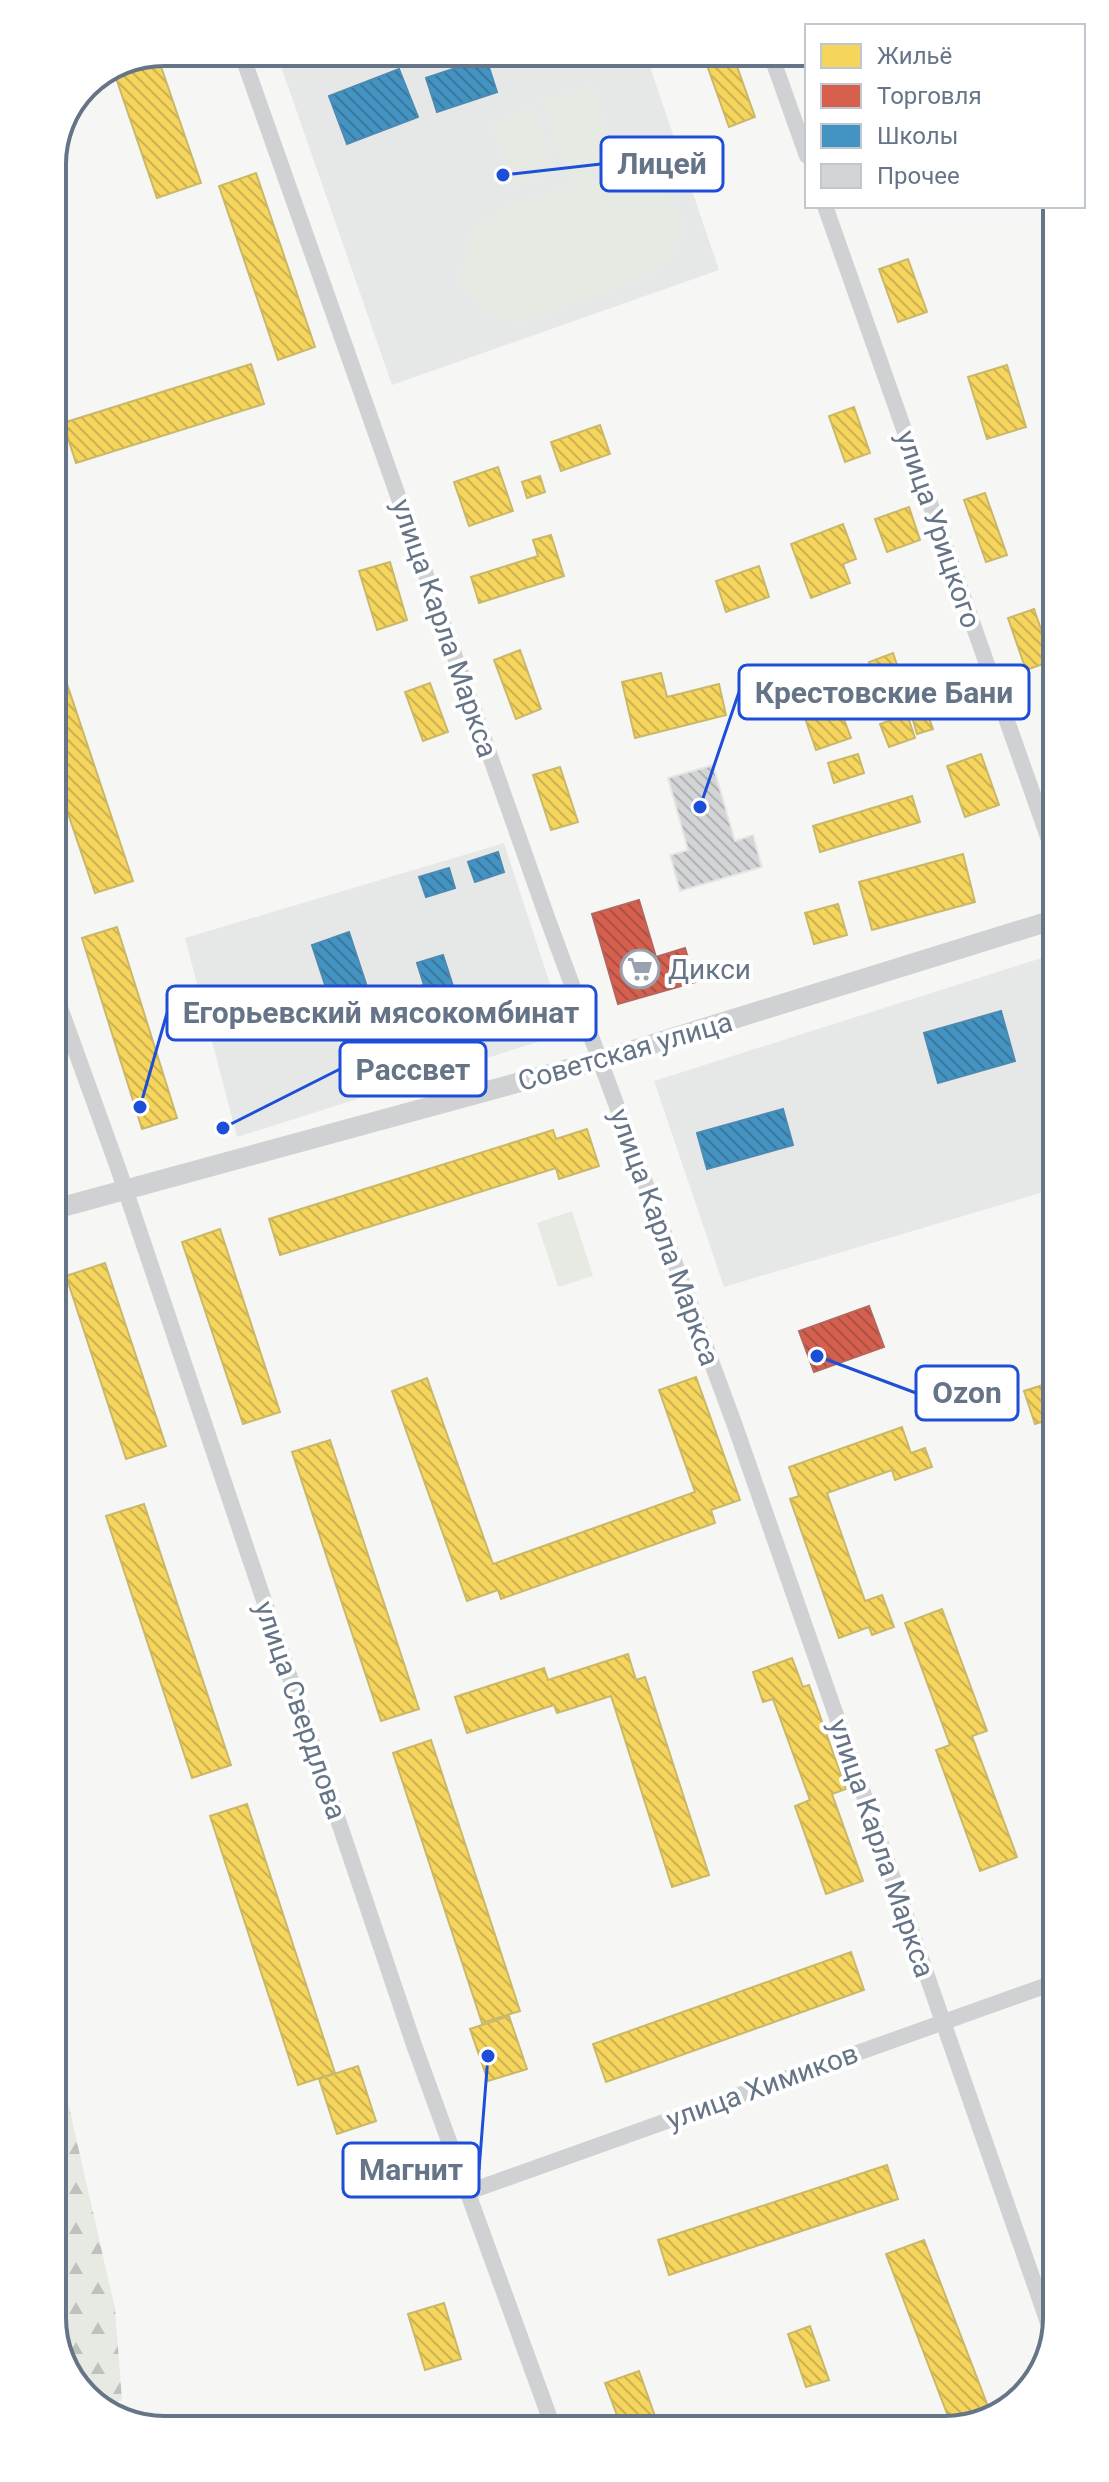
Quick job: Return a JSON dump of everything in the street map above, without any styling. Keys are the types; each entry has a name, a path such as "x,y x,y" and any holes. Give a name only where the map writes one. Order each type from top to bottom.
{"street":[{"name":"улица Карла Маркса","path":"246,66 543,905 739,1438 1043,2308"},
{"path":"775,66 805,150"},
{"name":"улица Урицкого","path":"826,208 1043,823"},
{"name":"Советская улица","path":"66,1206 601,1060 1043,923"},
{"name":"улица Свердлова","path":"66,1024 125,1189 414,2045 549,2416"},
{"name":"улица Химиков","path":"468,2192 1043,1987"}],"shaded area":[{"path":"281,66 650,66 719,270 392,385"},
{"path":"504,843 566,1033 237,1137 185,938"},
{"path":"1043,958 1043,1192 724,1287 654,1081"}],"green space":[{"path":"590,86 617,167 571,183 543,102"},
{"path":"533,109 555,172 514,186 492,123"},
{"path":"615,172 647,172 674,200 685,229 668,260 645,278 519,322 488,314 459,284 472,235 501,209"},
{"path":"572,1211 593,1276 558,1287 537,1223"},
{"path":"66,2094 115,2309 122,2400 115,2403 104,2396 82,2373 71,2350 67,2331"}],"building: Жильё":[{"path":"161,66 201,183 157,198 116,78 126,73"},
{"path":"737,66 755,117 729,127 708,68"},
{"path":"256,173 315,347 278,360 219,186"},
{"path":"908,259 927,312 898,322 879,269"},
{"path":"251,364 264,404 76,463 66,432 66,422"},
{"path":"1007,365 1026,427 987,439 968,377"},
{"path":"854,407 870,453 845,462 829,416"},
{"path":"600,425 610,454 561,471 551,442"},
{"path":"498,467 513,511 469,526 454,482"},
{"path":"540,476 545,492 527,498 522,482"},
{"path":"985,493 1007,555 986,562 964,500"},
{"path":"909,507 920,540 887,552 875,519"},
{"path":"843,524 856,559 843,564 850,583 811,598 791,544"},
{"path":"551,535 564,576 479,603 471,577 538,556 533,540"},
{"path":"390,562 407,620 377,630 359,571"},
{"path":"759,566 769,597 726,612 716,581"},
{"path":"1034,609 1043,635 1043,664 1026,670 1008,618"},
{"path":"520,650 541,709 516,719 494,660"},
{"path":"893,653 903,682 879,690 869,662"},
{"path":"661,673 667,697 719,684 726,715 635,738 622,682"},
{"path":"66,681 133,881 95,893 66,807"},
{"path":"430,683 448,732 423,741 405,692"},
{"path":"839,706 851,738 816,750 805,718"},
{"path":"927,712 933,729 917,734 912,717"},
{"path":"907,714 915,738 889,747 880,724"},
{"path":"858,754 864,773 834,783 828,763"},
{"path":"981,754 999,805 965,817 947,766"},
{"path":"560,767 578,822 551,830 533,775"},
{"path":"912,796 920,822 820,852 813,826"},
{"path":"963,854 975,902 872,930 859,882"},
{"path":"838,904 847,935 814,944 805,913"},
{"path":"117,927 177,1118 142,1129 82,938"},
{"path":"587,1129 599,1166 559,1179 556,1168 280,1255 269,1219 553,1130 556,1139"},
{"path":"220,1229 280,1412 243,1424 182,1242"},
{"path":"105,1263 166,1446 126,1459 66,1276"},
{"path":"696,1377 740,1500 711,1510 715,1523 501,1599 498,1590 467,1601 392,1391 427,1378 493,1564 695,1492 659,1390"},
{"path":"1043,1385 1043,1421 1035,1424 1024,1391"},
{"path":"902,1427 911,1453 925,1448 932,1467 895,1480 892,1470 827,1493 865,1601 882,1595 894,1627 872,1635 869,1627 839,1638 790,1499 799,1496 789,1467"},
{"path":"330,1440 419,1709 381,1721 292,1452"},
{"path":"144,1504 231,1765 192,1778 106,1516"},
{"path":"942,1609 987,1731 972,1736 1017,1857 980,1871 936,1750 950,1745 905,1623"},
{"path":"628,1654 636,1680 645,1677 709,1875 672,1887 611,1696 557,1713 554,1705 467,1733 455,1697 544,1668 548,1680"},
{"path":"792,1658 803,1687 809,1685 846,1789 832,1794 863,1881 826,1894 795,1806 810,1800 773,1699 763,1702 753,1672"},
{"path":"431,1740 520,2011 482,2023 393,1753"},
{"path":"247,1804 335,2073 298,2085 210,1816"},
{"path":"851,1952 864,1990 606,2082 593,2044"},
{"path":"509,2016 527,2069 488,2081 470,2029"},
{"path":"358,2066 376,2121 337,2134 319,2079"},
{"path":"887,2165 898,2199 669,2275 658,2240"},
{"path":"924,2240 988,2406 948,2416 886,2254"},
{"path":"444,2303 461,2359 425,2370 408,2314"},
{"path":"810,2326 829,2380 806,2387 788,2334"},
{"path":"639,2371 655,2416 617,2416 605,2383"}],"building: Торговля":[{"path":"639,900 656,957 685,948 695,982 618,1004 592,914"},
{"path":"869,1306 884,1347 814,1372 799,1331"}],"building: Школы":[{"path":"462,66 489,66 497,92 437,112 426,78"},
{"path":"399,69 418,117 347,144 329,96"},
{"path":"498,852 504,872 475,882 468,862"},
{"path":"449,868 455,888 426,897 419,877"},
{"path":"349,932 372,1002 424,985 417,963 443,955 463,1017 348,1055 312,945"},
{"path":"1001,1011 1015,1061 938,1083 924,1033"},
{"path":"783,1109 793,1145 707,1169 697,1133"}],"building: Прочее":[{"path":"713,765 735,841 753,835 762,867 680,891 670,855 688,850 668,778"}],"place":[{"name":"Лицей","path":"503,175"},
{"name":"Крестовские Бани","path":"700,807"},
{"name":"Дикси","path":"640,969"},
{"name":"Егорьевский мясокомбинат","path":"140,1107"},
{"name":"Рассвет","path":"223,1128"},
{"name":"Ozon","path":"817,1356"},
{"name":"Магнит","path":"488,2056"}]}
